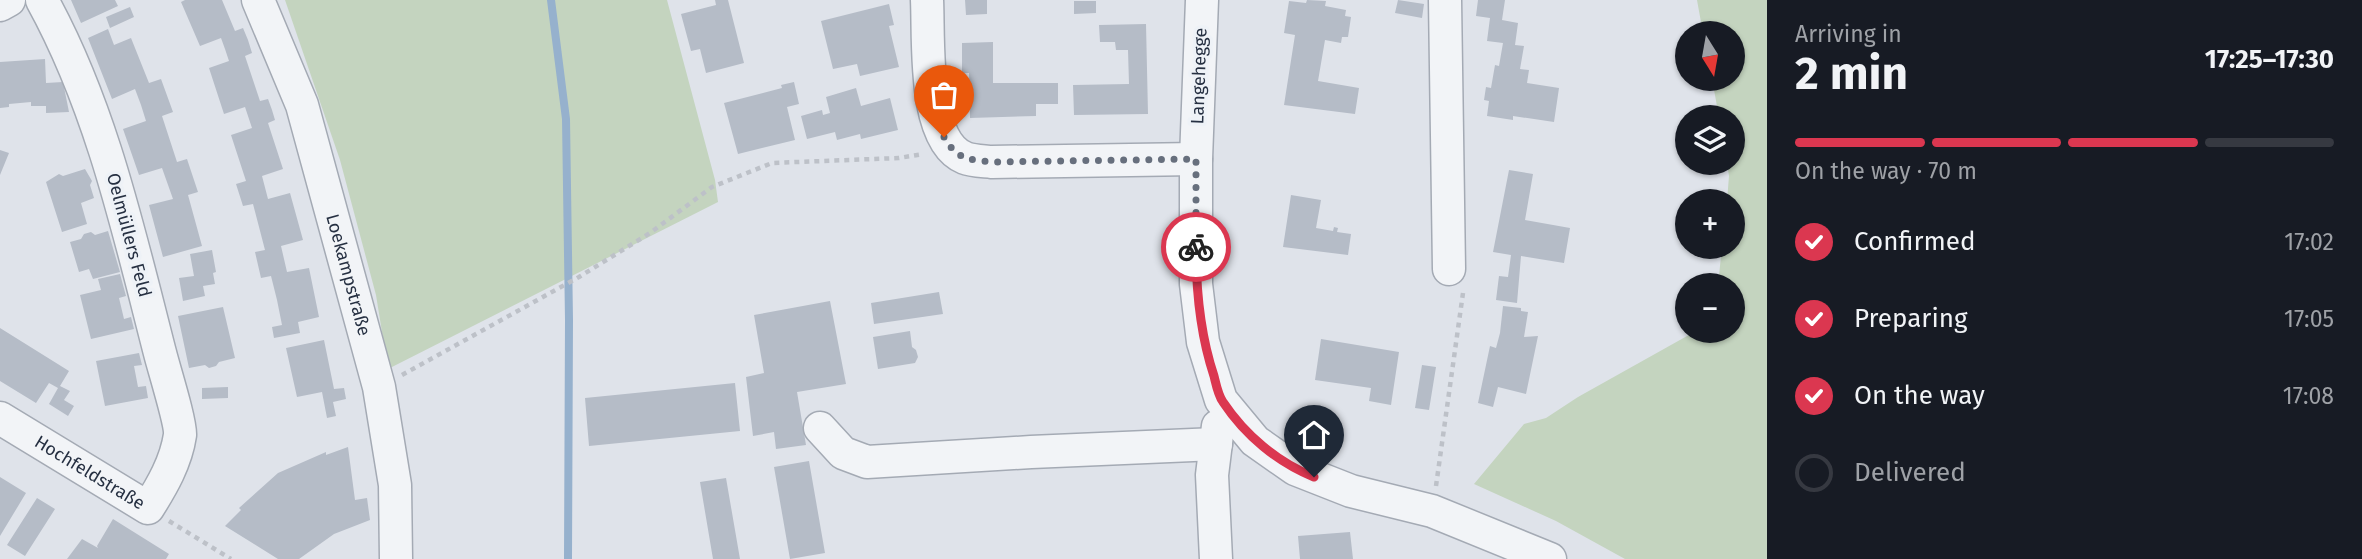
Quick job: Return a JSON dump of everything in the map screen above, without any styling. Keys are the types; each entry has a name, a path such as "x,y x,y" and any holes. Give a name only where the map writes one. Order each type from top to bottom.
{"street":[{"path":"0,5 9,0"},
{"name":"Oelmüllers Feld","path":"42,0 56,26 98,126 130,236 180,433 167,478"},
{"name":"Loekampstraße","path":"258,0 302,104 379,387 395,485 396,559"},
{"path":"927,0 937,124 952,150 966,159 992,162 1196,159"},
{"name":"Langehegge","path":"1202,0 1196,159 1196,284 1203,342 1222,400 1255,441 1295,469 1351,491 1432,511 1550,559"},
{"path":"1445,0 1449,269"},
{"name":"Langehegge","path":"1216,559 1212,475 1222,400"},
{"name":"Hochfeldstraße","path":"0,418 148,508 167,478"},
{"path":"820,428 843,453 867,462 1216,444"}],"path":[{"path":"379,387 579,277 650,233 712,187 772,163 899,158 952,150"},
{"path":"1432,511 1464,284 1449,269"},
{"path":"148,508 231,559"}],"green space":[{"path":"285,0 667,0 715,180 718,202 388,369 376,295 340,160"},
{"path":"1697,0 1767,0 1767,559 1625,559 1556,521 1474,484 1524,424 1546,418 1675,343 1745,343 1745,273 1719,273 1721,259 1745,259 1745,189 1728,189 1729,175 1745,175 1745,105 1717,105 1714,91 1745,91 1745,21 1701,21"}],"building":[{"path":"71,0 115,0 118,6 81,23"},
{"path":"222,0 235,31 243,28 248,40 252,53 245,56 260,101 268,99 272,110 275,120 268,123 283,169 262,176 268,199 290,193 303,240 281,246 287,272 309,268 319,317 298,322 300,333 274,338 272,327 282,325 277,300 271,276 261,278 255,252 265,250 253,204 243,206 236,184 246,181 231,135 252,128 245,107 224,114 209,68 229,61 225,49 221,38 200,46 181,2"},
{"path":"715,0 728,0 744,63 706,73 700,49 691,51 681,14 716,5"},
{"path":"965,0 987,0 987,14 966,15"},
{"path":"1307,0 1326,1 1325,6 1346,10 1345,16 1351,17 1348,37 1342,37 1341,43 1325,40 1318,81 1359,88 1355,114 1284,105 1295,35 1284,33 1289,1 1306,3"},
{"path":"1398,0 1424,4 1422,18 1395,13"},
{"path":"1478,0 1505,0 1502,20 1518,23 1515,45 1524,46 1520,69 1529,70 1527,83 1559,88 1554,122 1513,116 1513,120 1487,116 1489,101 1484,100 1486,87 1491,88 1503,43 1487,41 1490,18 1476,16"},
{"path":"1074,1 1096,1 1096,13 1074,14"},
{"path":"889,4 894,25 889,26 899,67 860,76 857,64 833,69 821,21"},
{"path":"130,7 134,17 110,28 106,17"},
{"path":"1146,24 1148,114 1074,115 1073,85 1129,84 1128,50 1116,50 1115,42 1100,42 1099,25"},
{"path":"108,29 114,45 131,38 149,83 161,79 173,112 162,116 177,162 187,159 198,192 188,195 202,246 163,257 149,205 173,199 162,168 139,175 123,129 146,121 141,105 135,89 112,99 88,38"},
{"path":"993,42 993,83 1058,83 1058,104 1036,104 1036,116 970,118 969,73 962,73 962,43"},
{"path":"45,59 46,83 63,82 69,112 46,113 46,106 31,106 31,102 9,104 9,107 0,108 0,62"},
{"path":"794,82 799,104 787,107 795,140 738,154 724,103 782,88 781,85"},
{"path":"856,88 861,106 890,98 898,130 861,139 860,134 837,140 835,132 807,139 801,116 822,110 823,115 830,113 826,97"},
{"path":"0,150 9,153 0,175"},
{"path":"85,169 92,181 90,185 94,198 81,203 87,224 62,232 46,182 59,174 63,176"},
{"path":"1509,170 1533,174 1525,220 1570,228 1564,263 1521,256 1517,303 1496,300 1499,276 1508,277 1511,255 1493,252"},
{"path":"1291,195 1321,200 1316,228 1333,231 1334,227 1338,228 1337,232 1351,234 1348,255 1283,247"},
{"path":"108,231 120,272 93,279 89,269 79,272 70,242 81,239 84,234 91,232 95,235"},
{"path":"212,250 215,284 203,286 205,296 183,301 179,278 194,276 190,254"},
{"path":"120,274 126,296 119,298 124,319 131,317 134,329 91,339 80,295 101,290 98,279"},
{"path":"939,292 943,314 874,324 871,303"},
{"path":"830,301 846,384 797,392 806,445 776,449 774,432 753,436 746,377 764,373 754,315"},
{"path":"1503,306 1521,308 1521,311 1528,312 1524,337 1538,336 1526,394 1498,387 1493,407 1478,403 1490,346 1496,348 1500,333"},
{"path":"223,307 235,358 209,368 205,365 189,368 178,316"},
{"path":"0,328 69,371 60,386 70,391 64,400 74,406 68,416 49,404 58,388 49,383 36,403 0,381"},
{"path":"910,331 912,347 918,357 915,363 878,369 873,337"},
{"path":"1321,339 1399,352 1391,405 1369,401 1371,388 1315,380"},
{"path":"324,340 334,389 344,388 346,399 333,402 336,416 327,418 322,392 297,397 286,348"},
{"path":"139,353 142,365 134,366 138,387 146,386 148,398 105,406 96,361"},
{"path":"1422,365 1436,367 1429,410 1415,408"},
{"path":"735,383 740,431 589,446 585,398"},
{"path":"228,387 228,398 202,399 202,388"},
{"path":"348,447 355,500 367,498 370,520 334,534 299,559 278,559 225,526 241,510 239,508 278,473 326,452 326,455"},
{"path":"809,461 825,553 790,559 774,467"},
{"path":"0,477 26,493 0,536"},
{"path":"726,478 740,559 713,559 700,482"},
{"path":"37,498 55,509 25,556 7,545"},
{"path":"113,519 169,554 166,559 67,559 82,539 98,548"},
{"path":"1350,532 1353,559 1300,559 1298,536"}],"waterway":[{"path":"551,0 566,119 568,559"}],"way so far":[{"path":"944,137 952,150 966,159 992,162 1196,159 1196,247"}],"route":[{"path":"1196,247 1196,284 1203,342 1222,400 1255,441 1295,469 1314,477"}]}
